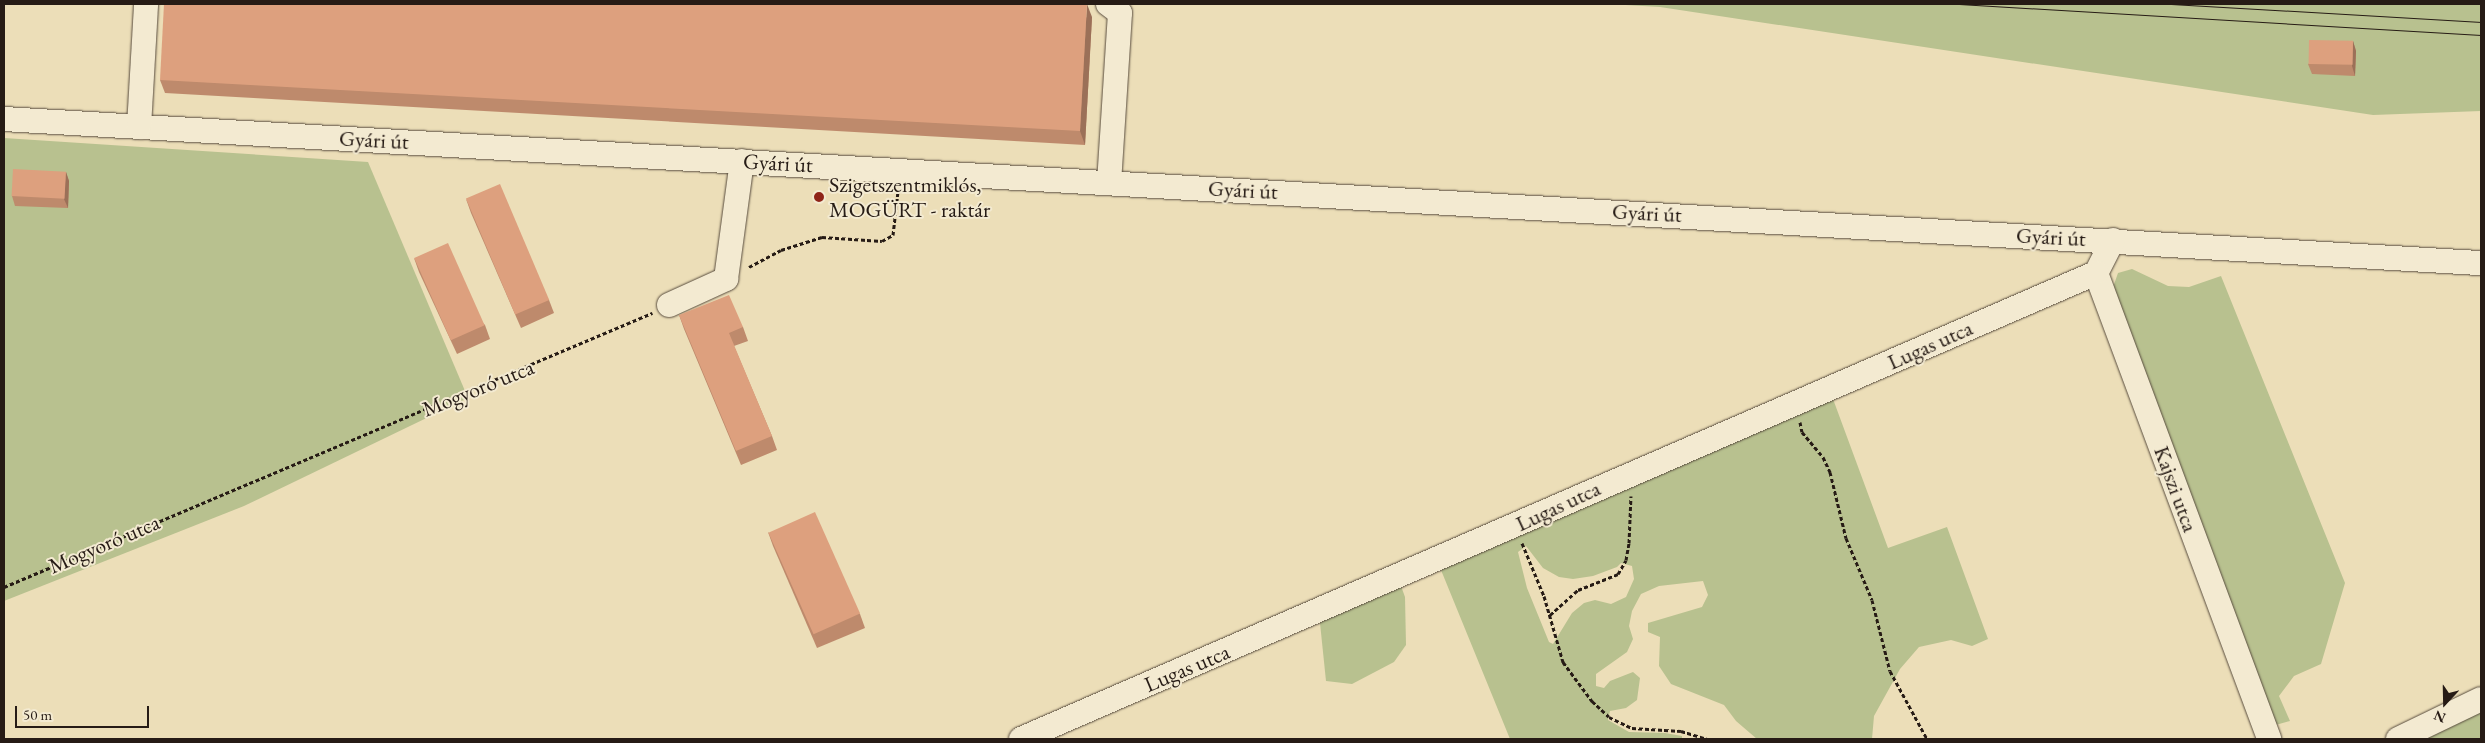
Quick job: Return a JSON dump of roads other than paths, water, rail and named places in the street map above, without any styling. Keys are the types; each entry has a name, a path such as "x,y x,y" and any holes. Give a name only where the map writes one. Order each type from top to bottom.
{"street":[{"path":"139,127 146,4"},
{"path":"1108,4 1120,13 1109,182"},
{"name":"Gyári út","path":"4,119 2113,240 2481,263"},
{"path":"669,305 726,279 742,161"},
{"path":"2096,273 2113,240"},
{"name":"Lugas utca","path":"1021,739 1515,527 1642,467 1806,400 2096,273"},
{"name":"Kajszi utca","path":"2096,273 2269,739"},
{"path":"2398,739 2481,699"}],"tram line":[{"path":"1959,4 2481,35"},
{"path":"2171,4 2481,22"}],"place":[{"name":"Szigetszentmiklós, MOGÜRT - raktár","path":"819,197"}]}
